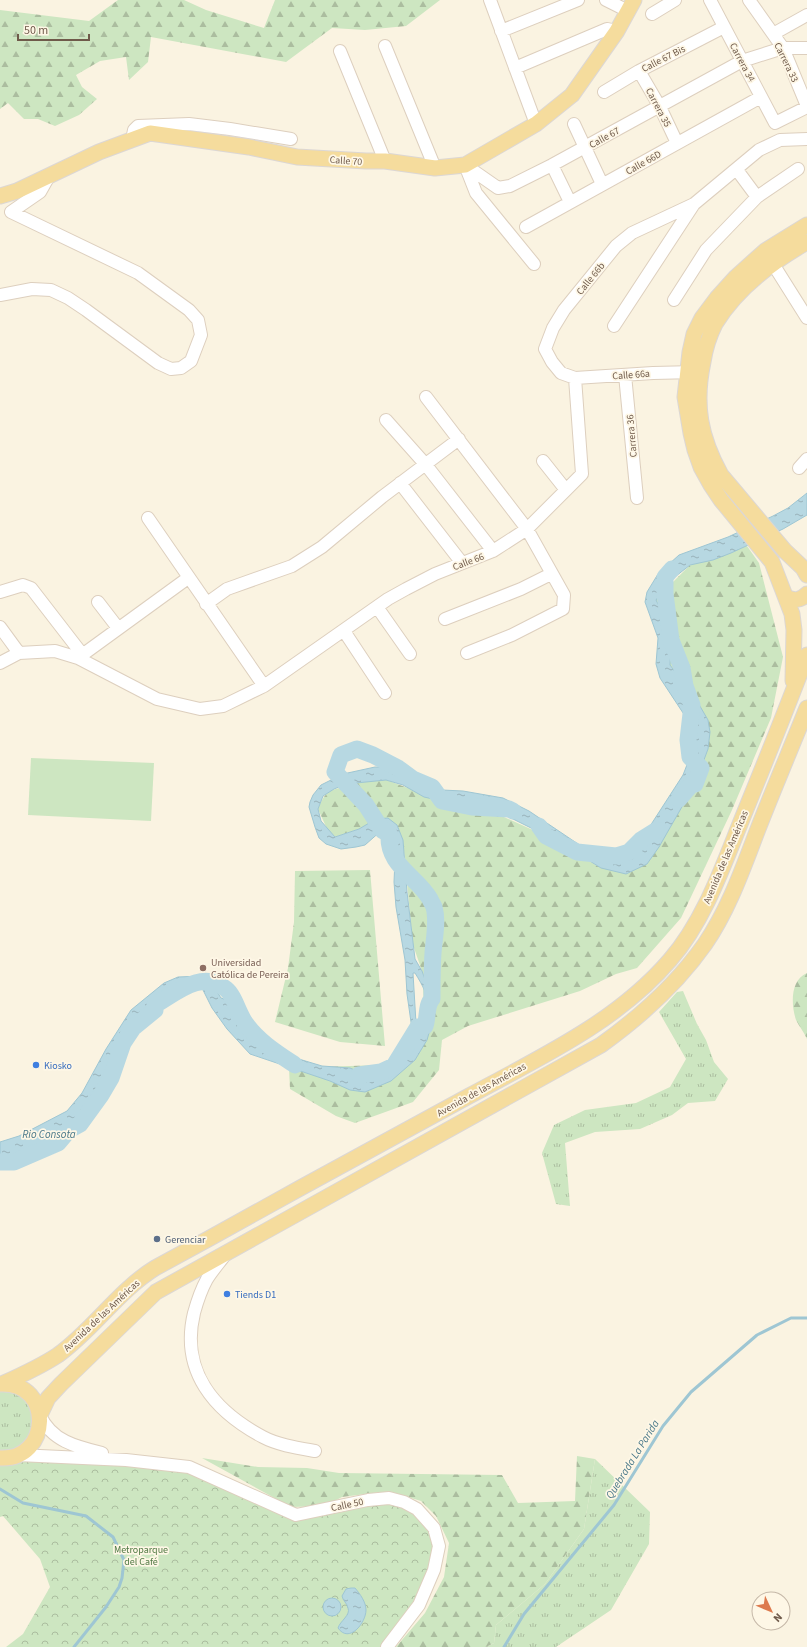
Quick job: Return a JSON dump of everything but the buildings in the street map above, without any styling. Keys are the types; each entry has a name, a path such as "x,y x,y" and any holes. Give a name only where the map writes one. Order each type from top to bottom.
{"main road":[{"name":"Calle 70","path":"0,196 17,191 99,152 150,133 249,147 297,157 385,161 435,168 465,165 536,124 572,95 617,31 631,5"},
{"path":"806,571 785,551 733,490 721,475 713,461 702,430 690,352 694,334 702,318 717,298 736,277 765,252 807,225"},
{"path":"792,694 794,630 792,614 772,562 721,500 704,473 695,450 685,397 708,340 728,306 747,286 773,264 807,242"},
{"path":"786,598 797,600 807,594"},
{"name":"Avenida de las Américas","path":"1,1384 33,1371 58,1355 92,1325 126,1290 155,1269 267,1205 531,1062 590,1028 615,1011 638,991 670,961 689,935 721,871 807,655"},
{"name":"Avenida de las Américas","path":"40,1415 48,1398 61,1384 156,1292 201,1275 225,1255 601,1045 627,1026 664,993 705,944 721,917 739,878 807,708"},
{"path":"756,784 766,793 772,793"},
{"path":"1,1384 15,1386 27,1392 35,1402 40,1415 39,1432 25,1451 18,1455 1,1458"}],"street":[{"path":"490,0 536,124"},
{"path":"502,31 578,0"},
{"path":"606,0 631,5"},
{"path":"652,14 675,0"},
{"name":"Carrera 34","path":"710,0 775,123 807,107"},
{"name":"Carrera 33","path":"749,0 783,48 807,107"},
{"path":"772,34 807,15"},
{"name":"Calle 67 Bis","path":"604,92 639,71 724,27"},
{"path":"514,68 607,29 617,31"},
{"path":"385,46 435,168"},
{"name":"Calle 67","path":"465,165 498,188 510,186 660,107 742,61 783,48 807,48"},
{"path":"340,51 385,161"},
{"name":"Carrera 35","path":"639,71 660,107 677,143"},
{"name":"Calle 66D","path":"526,226 762,97"},
{"path":"132,140 134,130 138,126 189,124 291,138"},
{"path":"574,124 602,184"},
{"path":"614,326 694,204 737,170 759,150 780,140 796,138 807,139"},
{"path":"465,165 476,193 534,264"},
{"path":"552,165 570,202"},
{"path":"674,300 706,250 757,197 798,169"},
{"path":"737,170 757,197"},
{"path":"0,295 32,289 50,290 68,298 80,306 158,363 171,369 181,368 191,361 201,335 198,320 189,310 138,273 11,212 40,192 49,176"},
{"name":"Calle 66b","path":"575,378 561,374 545,349 553,328 564,310 616,246 632,233 694,204"},
{"path":"773,264 807,318"},
{"name":"Calle 66a","path":"575,378 694,372"},
{"name":"Carrera 36","path":"626,375 637,498"},
{"name":"Calle 66","path":"80,656 157,699 200,709 223,706 264,686 406,588 435,574 493,551 527,529 582,474 575,378"},
{"path":"426,397 527,529 564,595 563,609 512,636 467,653"},
{"path":"386,420 426,465 493,551"},
{"path":"206,604 227,589 292,566 322,547 400,483 459,439"},
{"path":"799,468 807,459"},
{"path":"543,461 566,490"},
{"path":"400,483 462,563"},
{"path":"148,518 264,686"},
{"path":"445,619 521,590 551,574"},
{"path":"0,663 18,654 55,651 80,656 188,578"},
{"path":"0,592 23,585 31,588 80,656"},
{"path":"98,602 118,628"},
{"path":"377,607 410,654"},
{"path":"0,627 18,654"},
{"path":"344,631 385,693"},
{"path":"201,1275 198,1301 191,1326 190,1347 194,1367 201,1384 212,1399 236,1420 264,1438 315,1451"},
{"name":"Calle 50","path":"40,1415 47,1427 59,1438 79,1447 126,1460"},
{"name":"Calle 50","path":"18,1455 126,1460 189,1467 296,1514 368,1500 389,1498 404,1502 417,1509 434,1528 439,1546 434,1570 418,1605 387,1647"}],"green space":[{"path":"118,0 184,0 206,10 264,28 275,0 440,0 406,26 365,30 332,28 286,62 151,37 148,62 129,80 126,57 100,61 76,75 82,87 97,99 79,115 55,126 38,119 24,119 8,103 0,109 0,10 89,21"},
{"path":"747,546 759,563 783,657 771,718 732,810 681,918 637,968 616,974 580,991 468,1026 442,1040 439,1070 413,1102 355,1123 336,1116 290,1089 289,1068 410,1064 425,1026 422,971 413,945 404,851 397,825 359,829 335,837 328,831 318,809 325,795 334,790 358,783 371,774 442,801 482,807 546,836 601,868 646,864 708,720 670,665 655,600 690,565"},
{"path":"31,758 154,763 151,821 28,815"},
{"path":"370,870 385,1046 340,1042 275,1022 288,968 294,922 295,871"},
{"path":"807,973 807,1039 794,1014 793,994 797,981 801,976"},
{"path":"683,991 697,1024 706,1040 714,1062 728,1079 715,1101 688,1103 672,1115 640,1129 595,1132 565,1143 570,1206 556,1204 542,1153 554,1125 585,1110 636,1103 670,1087 686,1059 659,1012 677,992"},
{"path":"0,1384 27,1392 36,1438 0,1458"},
{"path":"577,1456 595,1459 584,1529 545,1584 496,1625 494,1643 486,1647 396,1647 425,1613 444,1577 449,1543 436,1516 421,1501 398,1494 381,1492 342,1497 325,1506 291,1507 202,1458 258,1467 307,1468 339,1473 502,1475 518,1503 575,1501"},
{"name":"Metroparque del Café","path":"0,1459 189,1467 296,1515 326,1509 404,1502 434,1528 434,1570 387,1647 6,1647 23,1634 50,1587 40,1559 3,1516 0,1517"},
{"path":"595,1459 650,1512 649,1544 611,1610 556,1647 486,1647 494,1643 496,1625 545,1584 584,1529"}],"water":[{"name":"Rio Consota","path":"807,493 807,515 783,529 731,553 713,560 690,565 671,580 656,600 668,624 671,640 670,665 697,701 708,720 710,732 708,749 695,784 659,847 647,864 626,874 601,868 559,842 491,808 455,804 424,797 403,785 386,780 346,784 323,796 318,809 321,821 335,837 359,829 376,819 388,818 397,825 403,840 407,892 415,959 422,971 432,999 433,1019 427,1040 415,1060 391,1081 365,1092 350,1090 330,1081 250,1054 227,1029 212,1008 202,988 184,986 155,1005 142,1020 133,1041 80,1124 58,1143 30,1156 0,1160 0,1142 19,1136 67,1111 82,1093 106,1049 131,1010 164,983 178,977 202,976 210,981 221,998 235,1003 259,1047 322,1066 350,1068 364,1074 381,1072 394,1066 411,1042 413,1036 407,994 405,960 396,907 394,882 395,860 392,841 389,834 382,830 365,845 341,849 326,844 319,838 309,807 313,795 321,785 343,774 375,767 398,768 432,787 442,790 463,791 503,798 529,811 584,848 616,856 629,852 641,840 683,775 690,757 693,737 689,722 660,678 656,664 658,638 645,602 647,592 658,574 679,555 728,537 788,508","holes":["413,973 415,973 421,982 428,1001 428,1015 424,1026 420,1029 416,1023"]},
{"path":"355,1588 361,1595 366,1610 360,1626 352,1633 347,1634 338,1628 349,1611 342,1596 346,1589"},
{"path":"332,1598 338,1601 341,1607 338,1613 332,1616 326,1613 323,1607 326,1601"}],"waterway":[{"path":"672,569 665,577 665,594 671,640 682,668 685,686 692,705 688,740 690,757 701,768 695,784 691,785 679,799"},
{"path":"359,1075 381,1072 394,1066 418,1027 425,1026 428,1008 432,999 436,918 434,907 430,899 397,862 390,845 389,834 382,830 366,805 335,772 341,755 357,749 373,755 398,768 413,779 432,787 442,801 472,807 509,809 513,811"},
{"path":"539,826 546,836 577,852 616,856 629,852 641,840 657,830"},
{"path":"0,1162 14,1162 58,1143 69,1130 80,1124 101,1095 111,1078 123,1043 133,1028 155,1010 155,1005 189,985 208,981 217,983 226,989 232,996 243,1020 256,1036 295,1065"},
{"name":"Quebrada La Parida","path":"504,1647 524,1614 614,1505 663,1426 691,1392 757,1335 791,1318 807,1318"},
{"path":"0,1489 23,1503 86,1516 113,1537 124,1560 122,1578 119,1587 106,1607 74,1647"}],"place":[{"name":"Universidad Católica de Pereira","path":"203,968"},
{"name":"Kiosko","path":"36,1065"},
{"name":"Gerenciar","path":"157,1239"},
{"name":"Tiends D1","path":"227,1294"}]}
